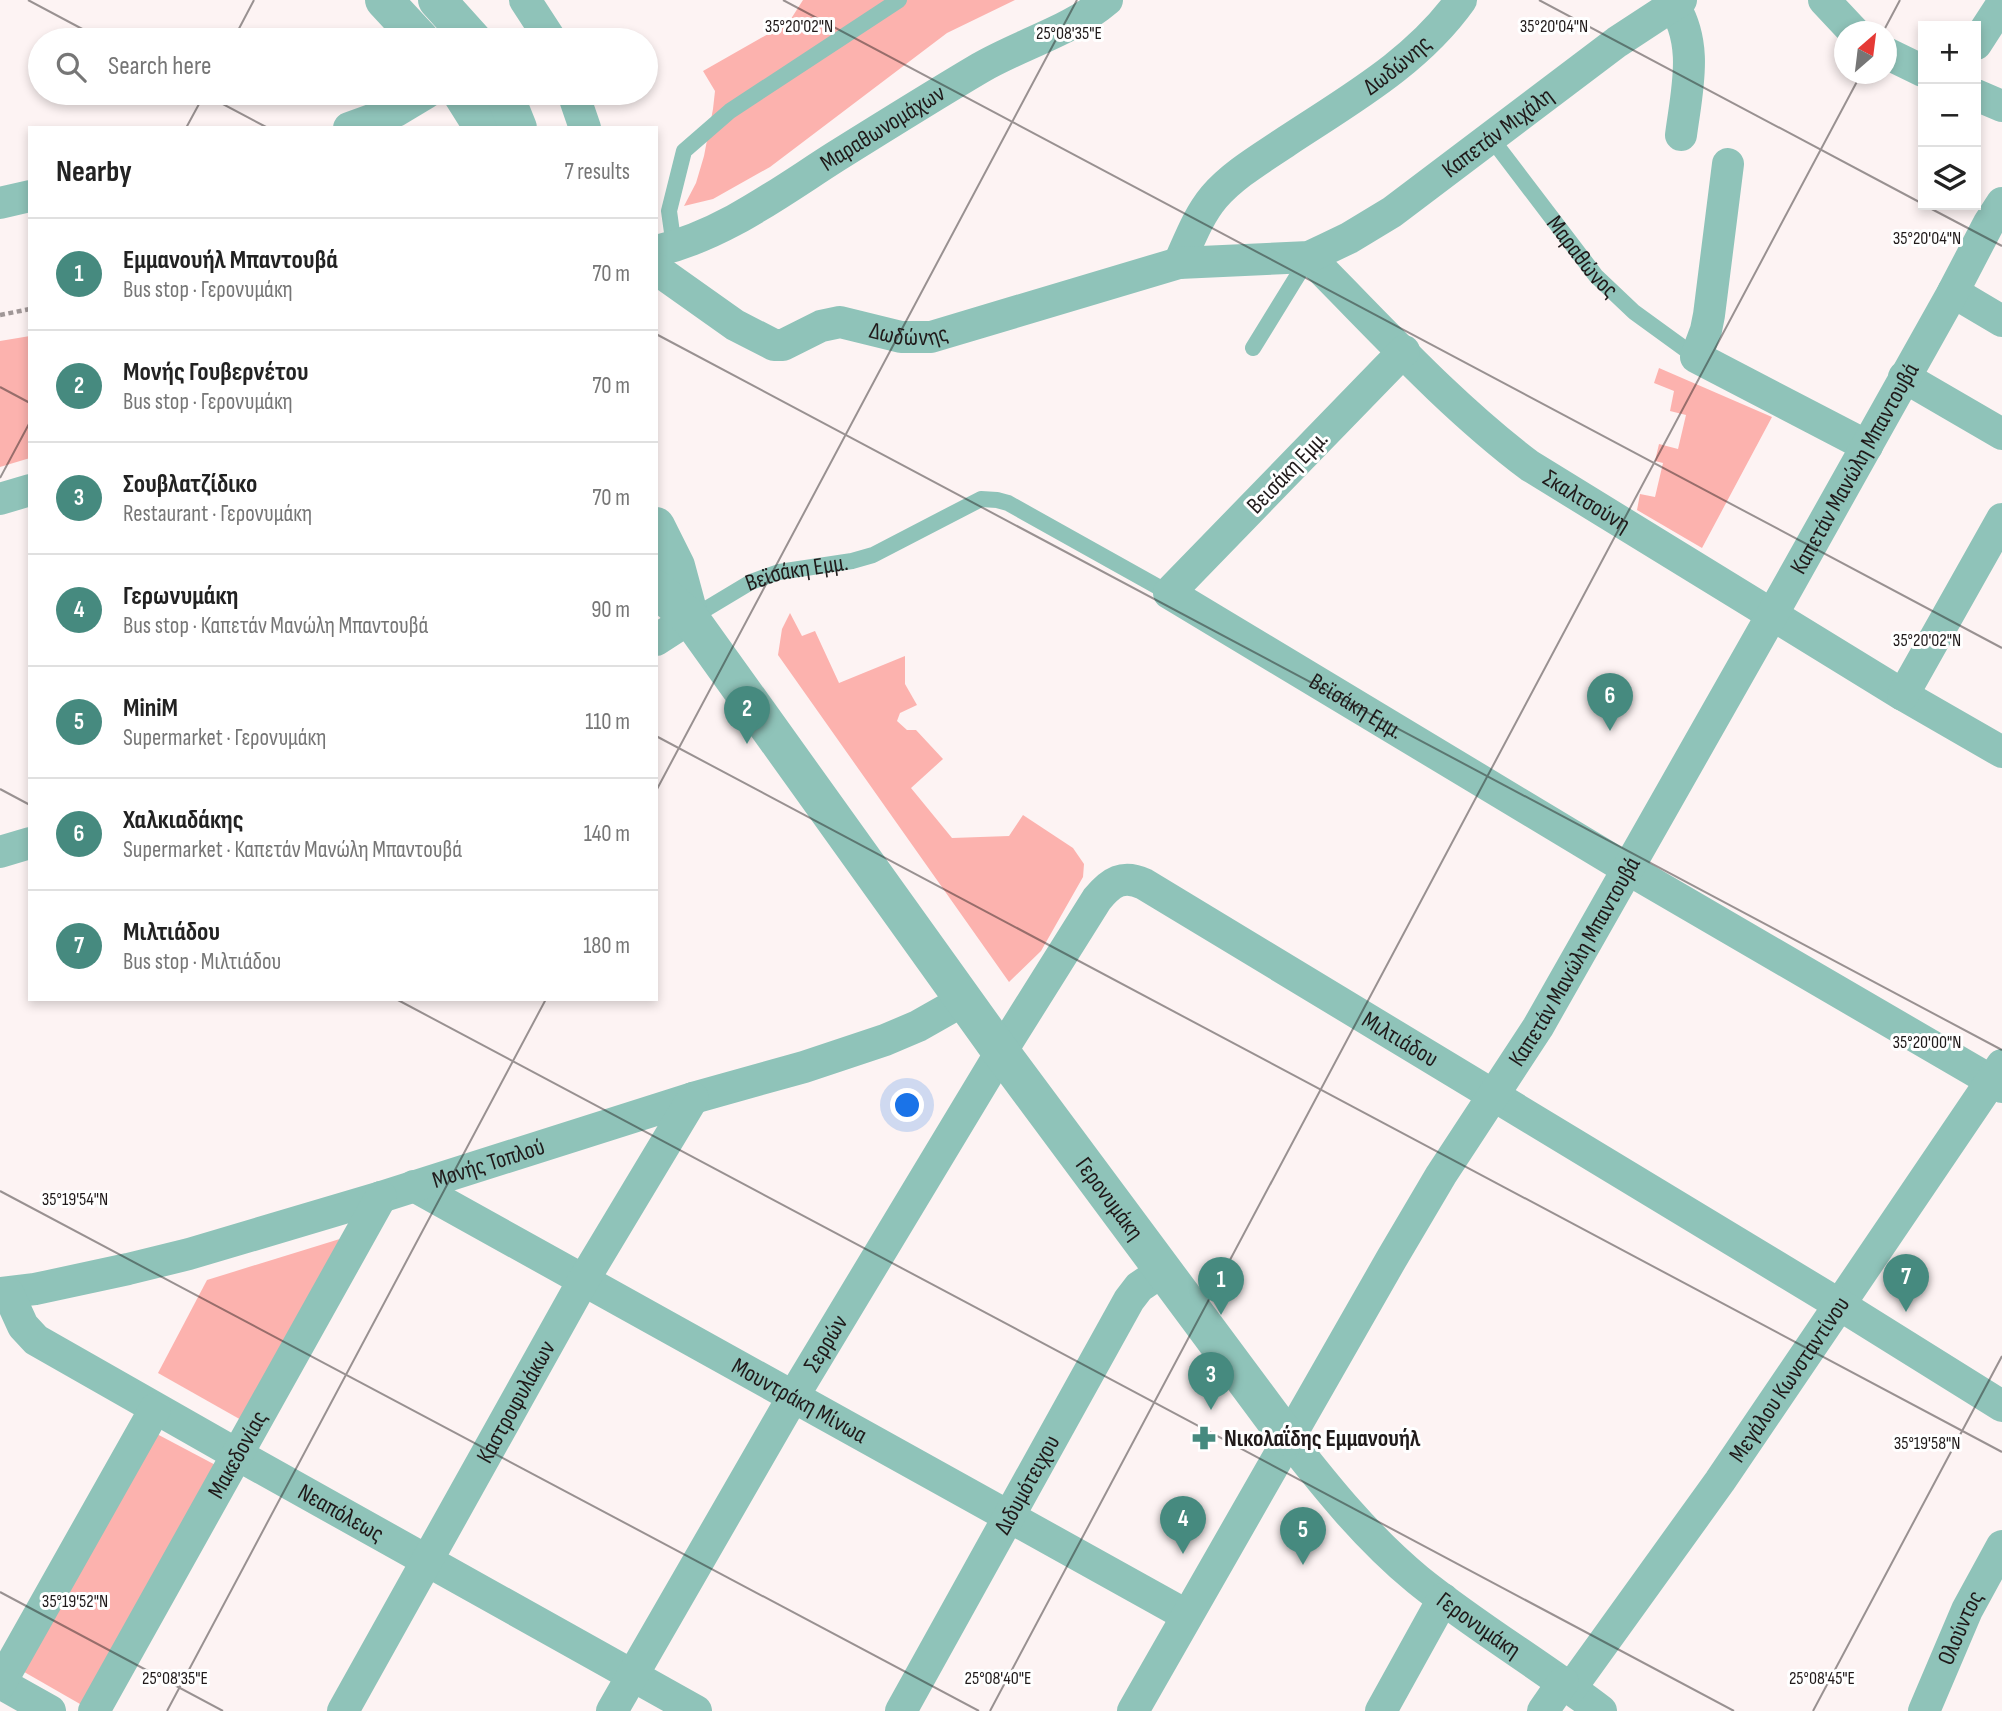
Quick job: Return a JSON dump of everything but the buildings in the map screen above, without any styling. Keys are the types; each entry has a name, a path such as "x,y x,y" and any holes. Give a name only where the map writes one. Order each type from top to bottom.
{"street":[{"path":"384,0 410,28"},
{"path":"437,0 462,28"},
{"name":"Μαραθωνομάχων","path":"662,256 719,229 982,67 1080,19 1107,0"},
{"name":"Δωδώνης","path":"1179,263 1203,214 1229,182 1390,72 1440,26 1461,0"},
{"path":"1824,0 1844,21"},
{"path":"1675,2 1685,27 1690,64 1681,135"},
{"name":"Καπετάν Μιχάλη","path":"1309,257 1349,238 1392,212 1617,42 1675,2"},
{"path":"1981,36 2002,4"},
{"path":"1897,58 1918,69"},
{"path":"1981,97 2002,106"},
{"path":"355,126 406,105"},
{"path":"469,105 482,126"},
{"path":"509,105 517,126"},
{"path":"577,105 584,126"},
{"path":"1696,356 1709,315 1728,164"},
{"path":"0,203 28,196"},
{"name":"Καπετάν Μανώλη Μπαντουβά","path":"1133,1711 1287,1437 1441,1175 1538,1027 2002,203"},
{"name":"Δωδώνης","path":"662,256 735,325 774,345 793,341 830,323 840,322 893,336 931,337 1179,263 1309,257"},
{"name":"Σκαλτσούνη","path":"1309,257 1489,433 1530,466 1903,695 2002,752"},
{"path":"1953,292 2002,321"},
{"name":"Βεισάκη Εμμ.","path":"1169,593 1404,351"},
{"name":"Μαραθώνος","path":"1696,356 1867,446"},
{"path":"1904,377 2002,434"},
{"path":"0,499 28,491"},
{"path":"1903,695 2002,519"},
{"name":"Γερονυμάκη","path":"658,530 679,574 690,618"},
{"name":"Γερονυμάκη","path":"658,591 690,618 1001,1052 1287,1437 1356,1523 1398,1563 1443,1599 1601,1711"},
{"name":"Βεϊσάκη Εμμ.","path":"1169,593 1626,868 1999,1078"},
{"path":"658,639 690,618"},
{"path":"0,852 28,844"},
{"name":"Μιλτιάδου","path":"1001,1052 1097,899 1109,886 1128,878 1144,884 2002,1406"},
{"name":"Μονής Τοπλού","path":"4,1293 74,1282 177,1257 381,1197 885,1040 918,1026 964,1000"},
{"name":"Σερρών","path":"612,1711 793,1397 1001,1052"},
{"name":"Μεγάλου Κωνσταντίνου","path":"1543,1711 1567,1685 1720,1481 1999,1078"},
{"name":"Καστροφυλάκων","path":"343,1711 583,1280 693,1098"},
{"name":"Μουντράκη Μίνωα","path":"414,1186 1186,1615"},
{"name":"Μακεδονίας","path":"94,1711 381,1197"},
{"name":"Διδυμότειχου","path":"901,1711 1129,1300 1139,1287 1164,1270"},
{"name":"Νεαπόλεως","path":"4,1293 23,1326 36,1340 696,1711"},
{"path":"50,1711 0,1683 155,1409"},
{"name":"Ολούντος","path":"1924,1711 1966,1610 2002,1546"},
{"path":"1381,1711 1443,1599"}],"lane":[{"path":"662,256 684,151 730,111 899,0"},
{"name":"Μαραθώνος","path":"1491,138 1595,276 1634,312 1696,356"},
{"path":"1252,348 1309,257"},
{"name":"Βεϊσάκη Εμμ.","path":"690,618 751,582 779,572 852,561 873,555 981,499 996,499 1008,503 1169,593"}],"path":[{"path":"0,315 28,309"}],"shaded area":[{"path":"803,0 1015,0 947,33 770,167 713,199 684,206 696,183 713,109 715,91 703,71 789,22"},
{"path":"28,336 28,459 0,467 0,341"},
{"path":"1659,368 1772,417 1702,548 1637,510 1640,494 1655,497 1663,463 1655,461 1659,444 1678,449 1686,415 1670,411 1674,391 1654,383"},
{"path":"790,613 802,636 815,631 839,683 905,656 905,684 917,705 900,713 897,721 907,730 916,730 943,759 911,788 952,838 1009,836 1023,815 1073,848 1084,864 1083,877 1041,951 1009,982 778,655 782,629"},
{"path":"343,1238 243,1421 158,1373 207,1280"},
{"path":"155,1433 223,1469 87,1708 19,1669"}],"place":[{"name":"Χαλκιαδάκης","path":"1610,731"},
{"name":"Μονής Γουβερνέτου","path":"747,744"},
{"name":"Μιλτιάδου","path":"1906,1312"},
{"name":"Εμμανουήλ Μπαντουβά","path":"1221,1315"},
{"name":"Σουβλατζίδικο","path":"1211,1410"},
{"name":"Νικολαΐδης Εμμανουήλ","path":"1204,1438"},
{"name":"Γερωνυμάκη","path":"1183,1554"},
{"name":"MiniM","path":"1303,1565"}]}
